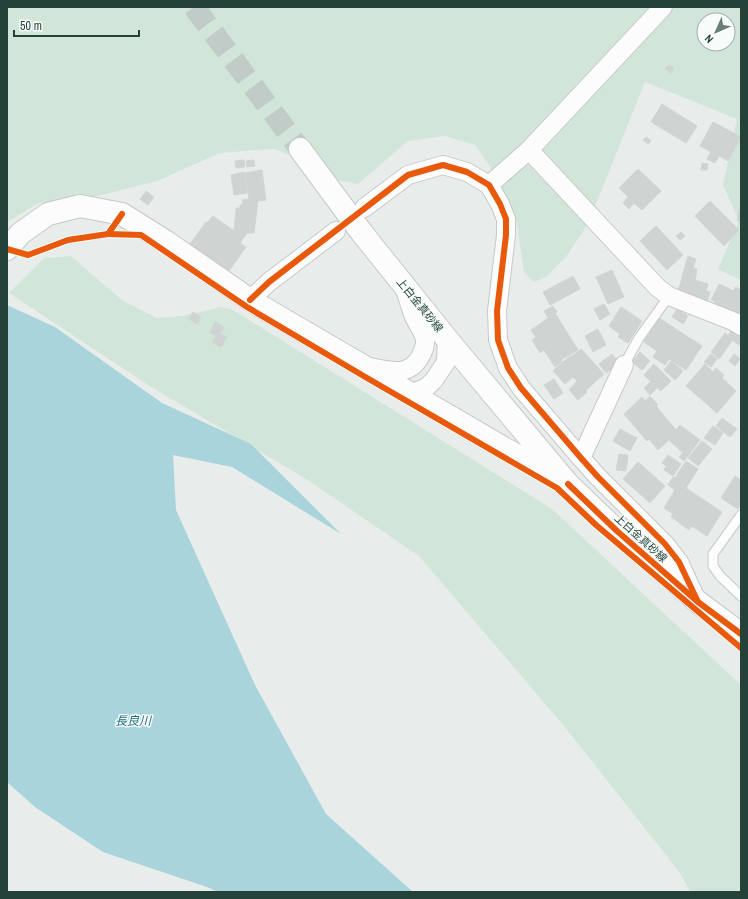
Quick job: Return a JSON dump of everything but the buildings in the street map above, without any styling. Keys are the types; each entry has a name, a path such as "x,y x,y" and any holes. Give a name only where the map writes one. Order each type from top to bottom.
{"main road":[{"name":"上白金真砂線","path":"300,149 362,233 568,484 617,531 698,602 741,634"},
{"path":"16,245 48,214 80,206 122,214 168,242 250,300 568,484"}],"street":[{"path":"489,185 529,150 664,7"},
{"path":"529,150 658,288 669,296 735,322 741,326"},
{"path":"364,208 408,175 443,165 467,172 489,185 500,204 506,219 506,235 497,310 498,340 508,368 521,388 581,458 665,544 679,562 698,602"},
{"path":"250,300 269,282 336,231"},
{"path":"364,366 398,372 410,369 418,361 424,350 425,340 423,332 413,315 403,284"},
{"path":"411,394 427,387 434,380 446,362 447,338"},
{"path":"581,458 624,366"}],"lane":[{"path":"624,366 639,338 669,296"},
{"path":"741,515 713,554 713,566 720,576 741,596"}],"path":[{"path":"16,245 28,255 68,240 108,234 122,214"}],"green space":[{"path":"7,7 741,7 741,280 718,269 739,221 723,185 737,119 645,82 588,224 566,257 546,277 534,282 524,272 517,224 496,175 475,145 445,136 408,141 358,184 332,179 310,163 274,149 220,153 157,181 90,198 39,203 7,222"},
{"path":"71,256 122,300 157,318 183,316 221,307 233,310 552,509 741,685 741,892 691,892 677,869 564,726 419,556 306,479 148,385 9,293 44,258"}],"water":[{"name":"長良川","path":"7,305 55,327 162,403 251,444 341,534 232,467 173,455 176,510 255,685 326,814 413,892 218,892 103,852 35,807 7,782"}],"tunnel":[{"path":"194,7 300,149"}],"cycle path":[{"path":"250,300 269,282 408,175 443,165 467,172 489,185 500,204 506,219 506,235 497,311 498,340 508,368 521,388 581,458 665,544 679,562 698,602"},
{"path":"7,249 28,255 68,240 108,234 122,214"},
{"path":"108,234 141,235 247,307 557,488 596,525 741,648"},
{"path":"568,484 617,531 698,602 741,634"}]}
